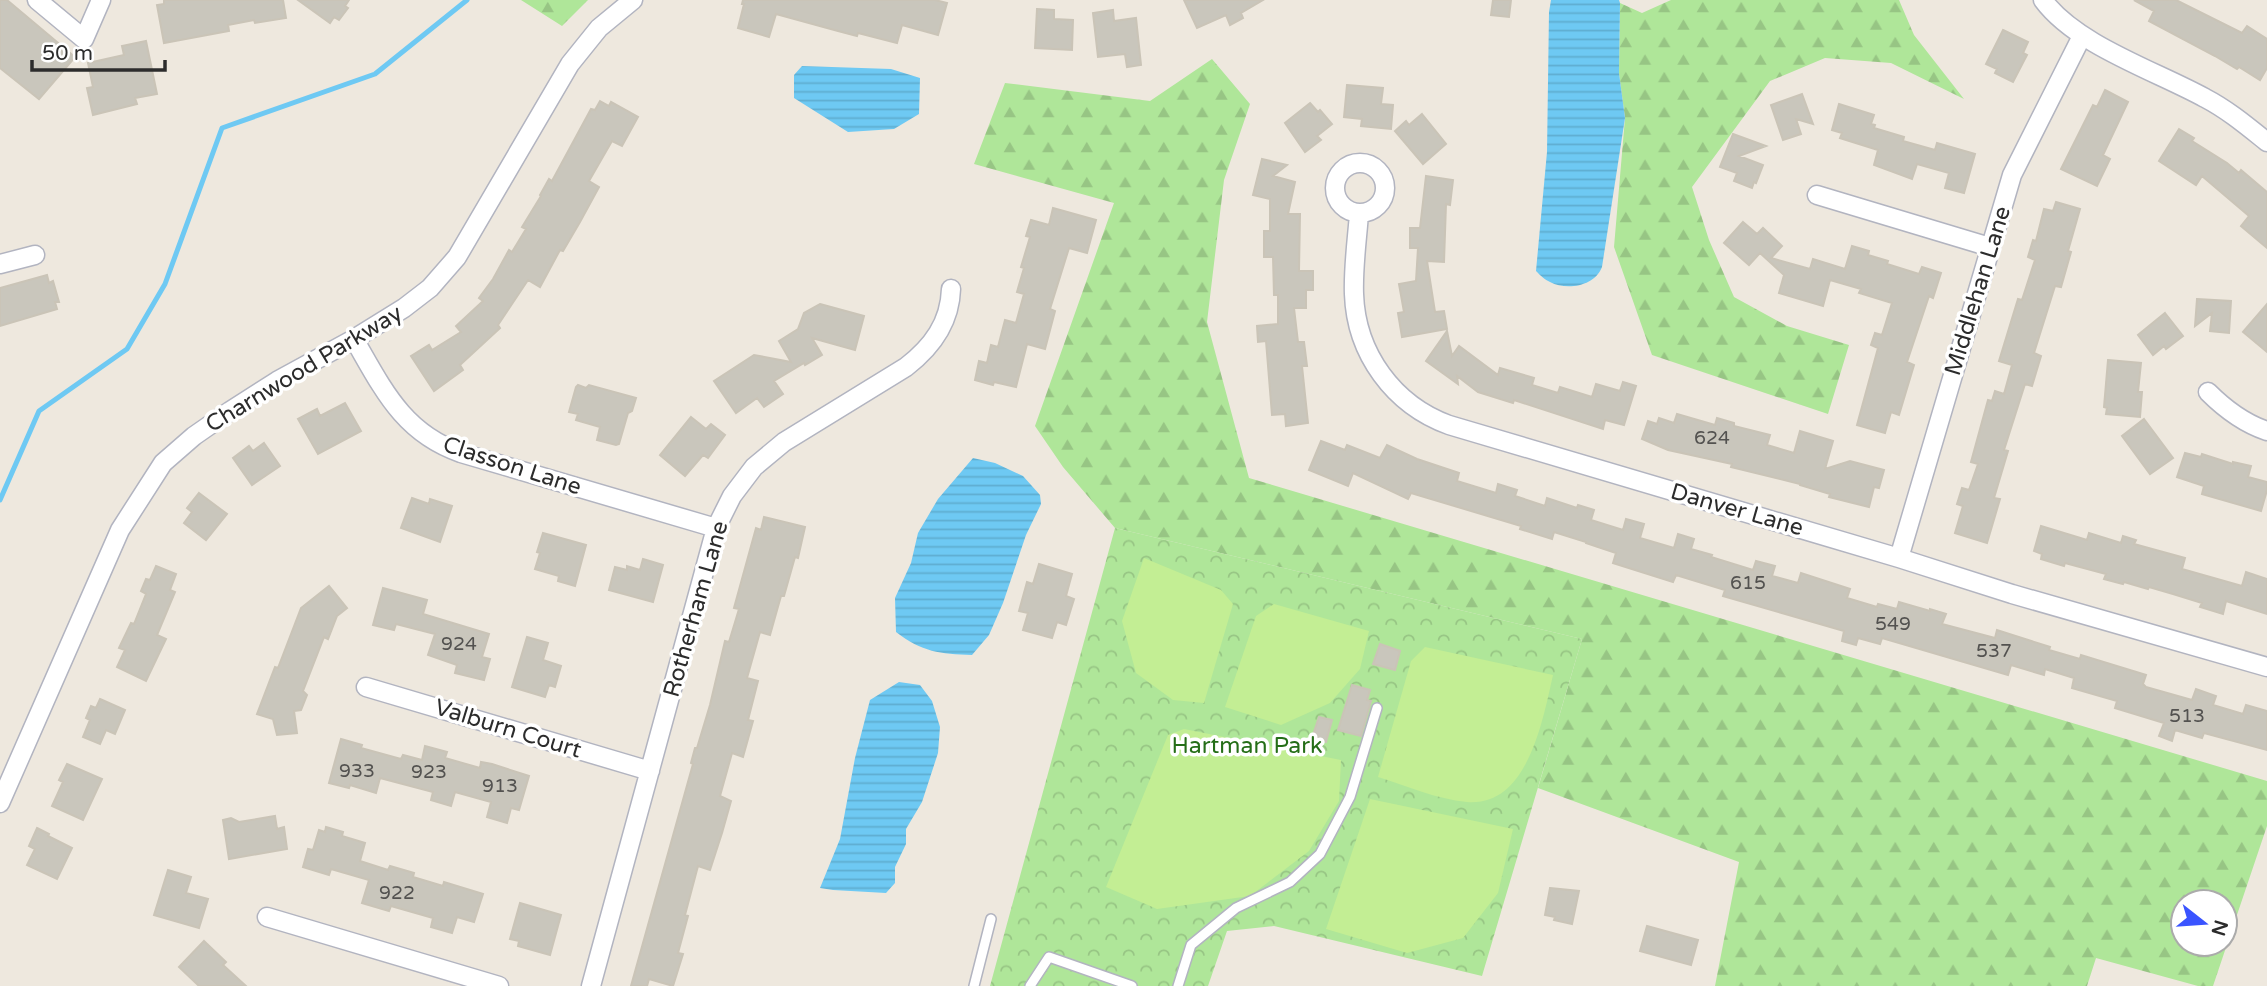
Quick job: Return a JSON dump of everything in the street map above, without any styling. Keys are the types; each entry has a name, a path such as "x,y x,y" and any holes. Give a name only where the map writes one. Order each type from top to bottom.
{"street":[{"path":"37,0 84,40 101,0"},
{"name":"Charnwood Parkway","path":"0,803 120,530 163,463 194,436 230,411 413,302 443,274 457,257 564,72 599,28 633,0"},
{"path":"2043,0 2061,20 2082,36 2220,106 2267,142"},
{"name":"Middlehan Lane","path":"1899,558 2012,175 2082,36"},
{"path":"1817,195 1990,247"},
{"name":"Danver Lane","path":"1359,214 1354,296 1362,339 1384,379 1418,410 1449,425 1899,558 2011,594 2267,667"},
{"path":"0,264 35,255"},
{"name":"Rotherham Lane","path":"591,986 716,528 732,496 754,467 784,442 906,368 925,352 944,324 951,289"},
{"name":"Classon Lane","path":"354,339 399,412 415,428 437,442 461,453 716,528"},
{"path":"2208,392 2230,413 2267,431"},
{"name":"Valburn Court","path":"366,687 650,771"},
{"path":"267,917 499,986"}],"lane":[{"path":"1178,986 1191,945 1236,908 1290,882 1321,854 1350,797 1377,708"},
{"path":"974,986 991,919"},
{"path":"1031,986 1049,957 1132,986"}],"green space":[{"path":"521,0 588,0 562,26"},
{"path":"1671,0 1899,0 1914,35 1964,99 1891,63 1825,58 1770,81 1692,187 1709,240 1734,297 1787,326 1849,345 1828,414 1652,355 1614,247 1625,118 1619,73 1620,3 1642,13"},
{"path":"1212,59 1250,104 1224,180 1207,322 1249,478 2267,781 2267,826 2239,909 2239,888 2169,888 2169,958 2222,958 2213,986 2198,986 2096,958 2087,986 1715,986 1739,862 1538,788 1582,639 1115,528 1063,467 1035,426 1114,203 974,164 1005,83 1150,101"},
{"name":"Hartman Park","path":"1115,528 1582,639 1482,976 1274,926 1227,931 1208,986 990,986"},
{"path":"1144,558 1221,590 1233,604 1204,703 1173,700 1136,673 1122,621"},
{"path":"1274,604 1369,631 1360,669 1330,703 1281,725 1225,707 1256,616"},
{"path":"1425,647 1553,675 1544,714 1529,757 1518,776 1505,790 1488,800 1467,802 1444,798 1378,777 1411,661"},
{"path":"1184,729 1341,760 1339,801 1309,851 1250,896 1157,909 1106,887 1168,735"},
{"path":"1370,799 1513,829 1498,893 1463,938 1407,953 1326,929"}],"water":[{"path":"1551,0 1619,0 1620,3 1619,73 1625,118 1602,267 1593,279 1572,286 1557,285 1544,279 1536,271 1547,152"},
{"path":"802,66 891,69 920,78 919,114 894,129 848,132 794,98 794,75"},
{"path":"973,458 995,463 1023,476 1040,495 1041,504 1026,535 989,635 972,655 941,653 914,644 896,632 895,598 911,563 918,533 938,499"},
{"path":"899,682 920,685 932,701 940,727 938,753 922,802 906,829 906,844 895,867 895,883 886,893 820,888 840,839 855,758 870,700"}],"building":[{"path":"0,0 7,0 75,57 39,99 0,68"},
{"path":"164,0 283,0 286,18 228,25 229,31 164,43 157,5 164,4"},
{"path":"298,0 349,0 345,6 348,8 339,20 334,17 330,23"},
{"path":"743,0 935,0 947,3 938,35 902,25 897,43 858,33 857,36 776,14 769,37 738,28"},
{"path":"1184,0 1263,0 1241,13 1243,18 1230,25 1226,15 1197,28"},
{"path":"1493,0 1511,0 1509,17 1491,15"},
{"path":"2134,0 2176,0 2242,33 2247,26 2267,39 2267,68 2260,80 2239,67 2237,69 2149,21 2154,11"},
{"path":"1037,9 1054,10 1054,19 1073,20 1072,50 1035,48"},
{"path":"1113,10 1114,21 1136,18 1141,65 1127,67 1125,54 1098,57 1093,13"},
{"path":"2003,30 2028,42 2023,53 2027,55 2013,82 1995,73 1997,69 1986,64"},
{"path":"146,41 157,94 135,98 137,104 93,115 87,88 93,87 88,63 124,55 122,46"},
{"path":"1347,85 1383,88 1381,104 1393,105 1391,129 1361,126 1362,119 1344,117"},
{"path":"2105,90 2128,102 2103,155 2110,159 2097,186 2061,169 2093,105 2097,107"},
{"path":"1802,94 1813,124 1796,119 1801,134 1783,140 1771,105"},
{"path":"600,101 609,106 611,102 638,117 622,146 612,141 589,181 599,187 580,222 563,251 560,250 540,287 528,280 498,325 500,328 460,365 463,370 434,391 411,356 429,345 432,350 461,332 456,326 483,301 479,298 509,250 512,252 526,229 522,227 549,179 552,181 591,109 595,110"},
{"path":"1310,103 1332,124 1317,136 1321,140 1305,152 1285,123"},
{"path":"1839,104 1874,115 1871,124 1875,125 1874,128 1904,137 1903,141 1935,150 1937,143 1975,154 1964,193 1945,188 1949,173 1917,164 1912,179 1874,165 1878,150 1840,138 1842,133 1832,130"},
{"path":"1422,114 1446,144 1423,164 1395,131 1406,121 1409,125"},
{"path":"2179,129 2239,173 2241,170 2267,192 2267,248 2241,226 2249,216 2202,176 2196,185 2159,161"},
{"path":"1733,134 1766,146 1739,156 1763,165 1752,188 1734,181 1737,173 1720,167"},
{"path":"1262,159 1287,165 1273,176 1295,182 1288,214 1300,214 1299,271 1313,271 1313,290 1306,290 1306,308 1294,308 1298,342 1304,342 1307,366 1302,366 1308,423 1286,426 1285,414 1272,415 1266,341 1258,342 1257,326 1278,324 1278,295 1274,295 1273,257 1264,257 1264,231 1270,231 1270,199 1253,195"},
{"path":"1426,176 1453,180 1450,205 1446,204 1444,262 1427,261 1435,312 1444,311 1447,329 1402,337 1398,313 1404,312 1399,284 1416,281 1418,248 1410,248 1410,228 1420,228"},
{"path":"2056,202 2080,209 2061,287 2055,286 2034,353 2041,356 2032,386 2025,384 2004,450 2008,451 1994,498 2000,499 1987,543 1955,533 1963,506 1957,504 1962,488 1969,490 1978,464 1971,462 1988,400 1992,401 1995,391 2004,394 2012,365 1999,361 2018,299 2022,300 2035,260 2028,257 2033,240 2036,241 2044,209 2053,211"},
{"path":"1053,208 1096,220 1087,253 1069,248 1050,309 1055,311 1045,349 1027,344 1016,387 975,380 979,361 987,363 991,345 998,347 1005,320 1016,323 1024,294 1017,292 1024,268 1021,267 1030,237 1026,236 1031,220 1049,225"},
{"path":"1743,222 1757,234 1763,228 1782,246 1771,258 1810,269 1813,259 1845,269 1852,246 1869,251 1868,255 1888,261 1887,264 1919,274 1922,267 1941,273 1933,298 1929,296 1907,362 1914,365 1899,415 1891,412 1885,433 1857,425 1878,348 1871,345 1875,333 1882,335 1892,303 1859,293 1861,289 1830,280 1823,306 1779,293 1784,275 1760,253 1749,265 1724,243"},
{"path":"47,275 49,283 53,281 59,302 55,302 57,309 0,326 0,288"},
{"path":"2197,299 2231,301 2229,333 2210,331 2212,313 2195,326"},
{"path":"820,304 864,316 855,350 812,338 822,355 774,381 783,394 764,407 757,398 736,413 714,381 754,355 791,362 779,341 798,329 804,313"},
{"path":"2267,304 2267,352 2243,332"},
{"path":"2165,313 2183,336 2153,355 2138,335"},
{"path":"1447,331 1452,356 1459,346 1498,375 1500,368 1534,378 1532,385 1558,393 1560,387 1592,397 1596,384 1620,391 1623,382 1636,386 1624,425 1605,420 1603,429 1514,400 1513,403 1478,392 1457,376 1458,384 1426,361"},
{"path":"2108,360 2141,363 2138,392 2142,392 2140,417 2106,414 2107,408 2104,407"},
{"path":"578,385 586,388 589,385 636,398 632,411 628,413 619,444 597,440 600,427 576,420 578,414 569,412"},
{"path":"345,403 361,431 318,454 298,419 317,409 320,416"},
{"path":"1677,414 1715,425 1717,418 1734,423 1734,426 1770,435 1767,445 1794,453 1800,431 1833,441 1825,469 1850,461 1884,470 1879,488 1874,487 1869,507 1829,497 1830,494 1800,484 1731,467 1732,464 1668,450 1642,439 1648,421 1657,424 1659,418 1674,423"},
{"path":"691,417 706,429 711,424 725,435 708,458 703,455 685,476 660,455"},
{"path":"2144,419 2173,458 2150,474 2122,436"},
{"path":"1321,441 1345,450 1347,445 1380,458 1387,445 1417,459 1459,473 1457,481 1496,493 1498,484 1517,490 1515,496 1545,506 1547,498 1577,508 1578,505 1594,510 1591,520 1623,530 1626,519 1644,524 1640,538 1674,548 1678,534 1694,539 1691,549 1712,555 1711,557 1753,570 1756,561 1775,566 1772,576 1798,583 1801,573 1850,589 1847,598 1877,607 1878,604 1897,609 1899,602 1930,609 1946,614 1942,624 1995,638 1997,630 2050,647 2049,650 2080,659 2081,655 2146,675 2143,684 2146,687 2192,700 2196,689 2216,696 2213,705 2243,714 2246,705 2267,711 2267,750 2204,733 2202,738 2175,730 2172,741 2159,736 2164,723 2115,708 2117,701 2072,688 2074,678 2045,669 2044,675 2011,665 2008,675 1882,638 1880,644 1858,638 1856,645 1842,641 1844,631 1723,596 1725,590 1676,575 1673,582 1613,563 1616,553 1586,542 1554,532 1552,539 1520,529 1521,526 1411,493 1408,499 1353,473 1348,486 1309,470"},
{"path":"264,443 280,466 252,485 233,458 249,446 253,451"},
{"path":"2185,453 2201,457 2202,454 2233,464 2251,466 2248,477 2267,482 2261,511 2202,494 2204,486 2177,477"},
{"path":"199,493 227,514 206,540 184,523 192,512 187,508"},
{"path":"412,498 429,504 430,499 452,506 440,542 401,528"},
{"path":"764,517 805,527 798,558 795,557 770,635 760,632 747,678 758,681 748,720 753,721 743,757 732,753 720,796 731,801 722,833 710,870 698,866 678,953 683,954 673,986 649,979 647,986 631,986 693,764 691,763 695,748 710,705 725,641 729,642 739,609 734,608 756,528 761,530"},
{"path":"2041,526 2087,540 2089,533 2121,543 2123,536 2136,540 2134,544 2185,558 2182,569 2242,586 2246,572 2267,579 2267,614 2226,601 2223,614 2200,607 2202,603 2173,594 2104,579 2106,574 2041,559 2042,554 2034,551"},
{"path":"543,533 586,545 575,586 558,581 559,576 535,569"},
{"path":"643,559 663,565 653,602 609,590 615,567 627,570 627,566 640,570"},
{"path":"1039,564 1072,574 1066,596 1074,599 1066,625 1057,622 1052,638 1023,630 1028,613 1019,611 1027,582 1033,584"},
{"path":"156,566 176,574 170,590 175,592 157,635 166,639 146,681 117,667 125,650 119,648 131,623 134,624 146,594 141,591"},
{"path":"329,586 347,608 337,616 328,639 324,637 303,691 307,695 301,710 294,711 297,733 277,735 273,719 257,714 301,608"},
{"path":"383,588 427,600 423,614 489,634 482,657 490,659 484,680 455,673 457,665 428,655 435,634 396,624 394,630 373,625"},
{"path":"527,637 548,643 543,660 561,666 555,687 549,685 545,697 512,687"},
{"path":"1380,644 1400,651 1395,670 1373,664"},
{"path":"1352,685 1370,690 1367,700 1371,701 1361,736 1338,730"},
{"path":"100,699 125,710 115,734 106,730 100,744 83,737 90,720 86,718 91,706 96,708"},
{"path":"1319,717 1332,720 1326,742 1312,738"},
{"path":"341,739 362,745 361,748 401,759 403,755 422,760 425,746 447,752 445,758 480,768 481,762 492,764 529,776 519,810 511,808 507,823 487,817 491,802 455,792 451,806 431,800 433,792 380,778 376,793 350,785 349,788 329,783"},
{"path":"67,764 102,779 83,820 52,806 63,782 59,780"},
{"path":"275,816 277,829 284,827 287,849 229,859 223,820 231,818 239,822"},
{"path":"326,827 343,832 342,836 365,843 360,861 388,870 390,866 414,873 413,877 443,886 444,882 483,894 474,922 457,917 452,933 431,927 433,918 391,906 389,911 362,903 369,880 331,869 329,875 303,867 308,849 313,850 319,830 325,832"},
{"path":"37,828 72,848 57,879 27,865 35,849 29,846"},
{"path":"168,870 191,877 186,893 208,899 199,928 154,915"},
{"path":"1550,888 1579,891 1572,924 1545,915"},
{"path":"520,903 561,915 550,955 518,946 519,941 510,939"},
{"path":"1647,926 1698,940 1691,965 1640,951"},
{"path":"204,941 226,962 223,965 246,986 199,986 179,967"}],"waterway":[{"path":"0,500 39,411 127,349 165,284 222,128 375,74 467,0"}]}
